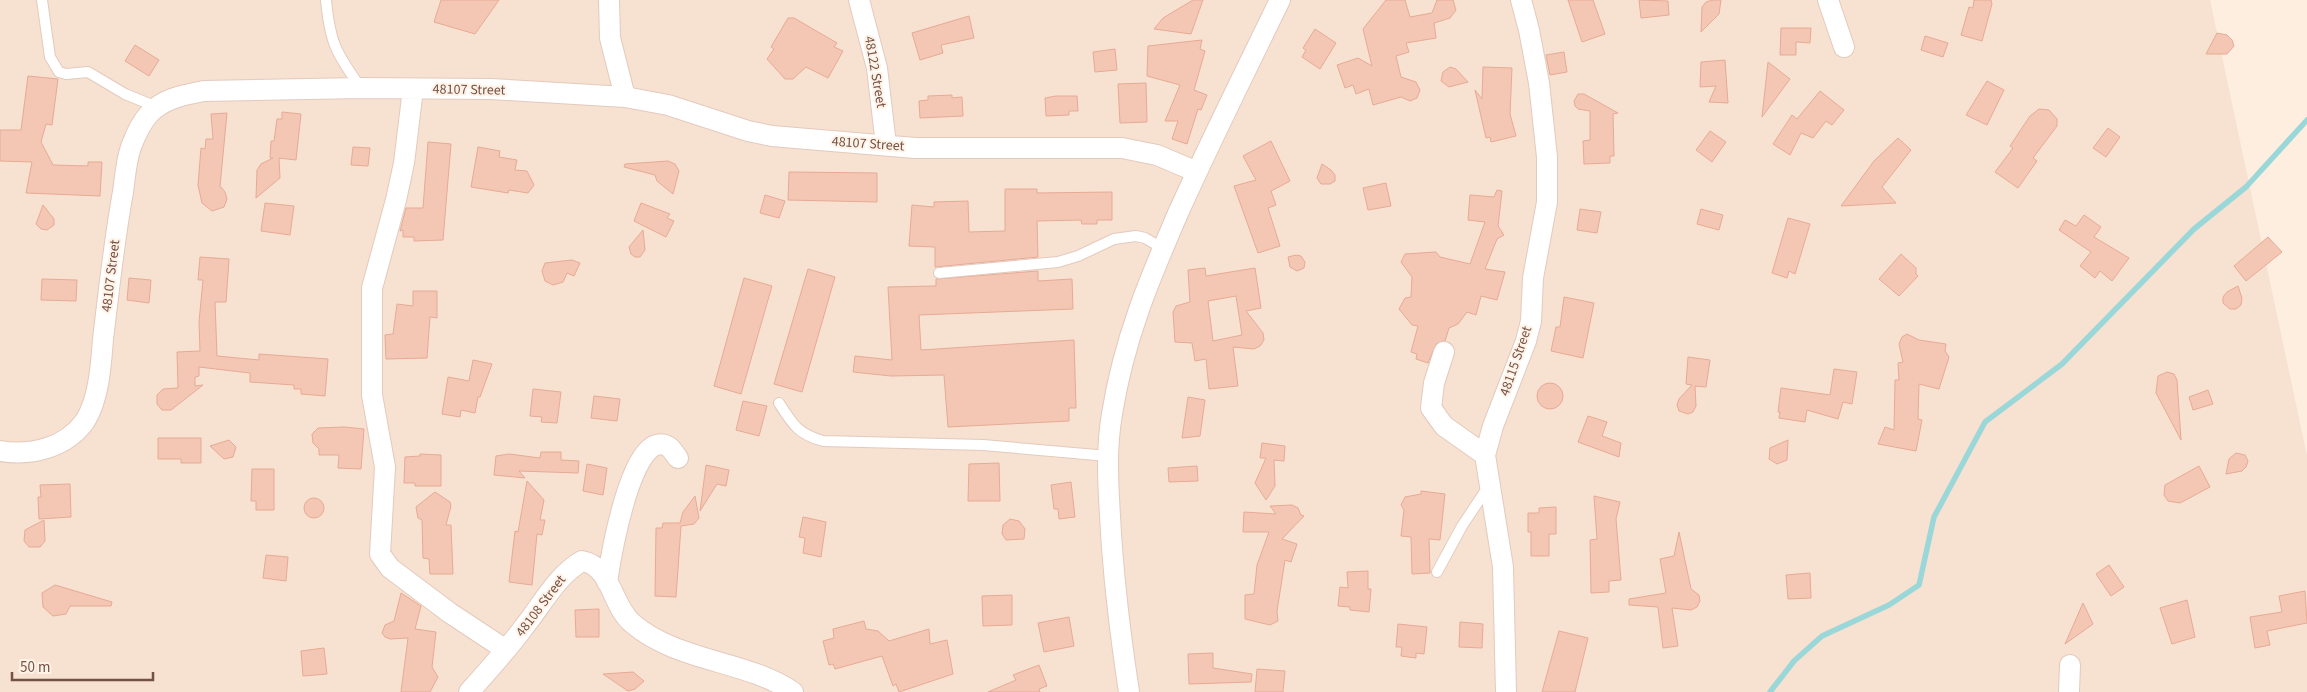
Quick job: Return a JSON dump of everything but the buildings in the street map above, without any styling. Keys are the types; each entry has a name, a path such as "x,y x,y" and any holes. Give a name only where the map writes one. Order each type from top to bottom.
{"street":[{"path":"609,0 610,38 624,97"},
{"name":"48122 Street","path":"859,0 877,68 886,145"},
{"path":"1130,692 1118,615 1112,558 1108,456 1112,415 1130,328 1162,248 1196,172 1280,0"},
{"name":"48115 Street","path":"1506,692 1503,567 1488,486 1485,455 1493,426 1526,341 1530,321 1533,278 1547,202 1546,157 1539,83 1530,30 1521,0"},
{"path":"1828,0 1844,47"},
{"name":"48107 Street","path":"0,451 33,452 52,447 70,436 85,420 93,399 100,370 118,219 130,149 138,131 150,114 166,101 181,95 204,91 413,88 491,89 624,97 668,105 748,131 772,136 915,148 1122,148 1157,155 1196,172"},
{"path":"413,88 404,163 372,288 372,395 385,467 380,554 390,568 450,613 506,650"},
{"path":"1444,352 1434,384 1431,408 1444,426 1485,455"},
{"path":"607,582 615,532 626,492 645,455 648,450 657,444 663,444 670,447 678,458"},
{"name":"48108 Street","path":"469,692 506,650 571,567 582,560 592,562 601,571 620,610 645,633 666,644 767,679 793,692"},
{"path":"2069,692 2070,665"}],"lane":[{"path":"42,0 50,57 59,72 66,74 88,72 125,94 158,107"},
{"path":"326,0 331,39 339,57 361,88"},
{"path":"939,273 1058,262 1078,256 1114,239 1136,236 1145,238 1162,248"},
{"path":"779,403 793,425 802,434 823,441 983,445 1108,456"},
{"path":"1437,572 1462,526 1488,486"}],"shaded area":[{"path":"0,0 2210,0 2307,456 2307,692 0,692"}],"waterway":[{"path":"1770,692 1794,661 1822,636 1889,605 1919,585 1934,517 1985,422 2062,364 2194,229 2246,187 2307,120"}]}
